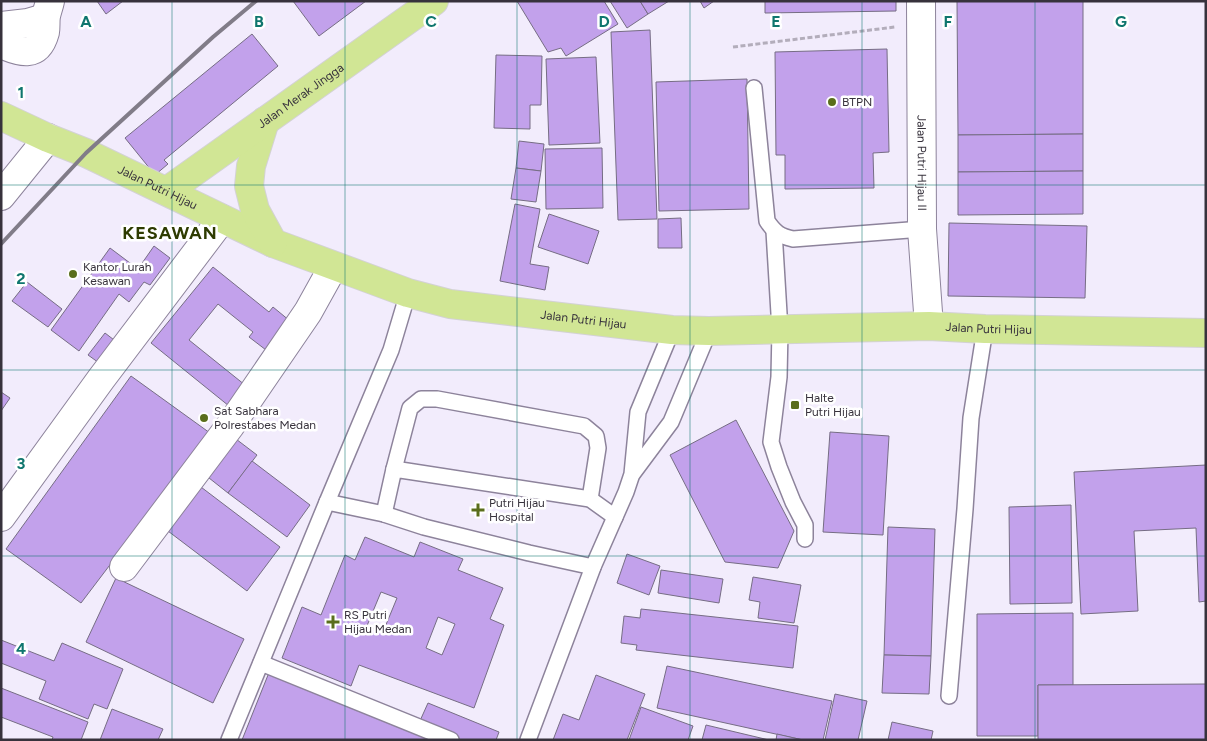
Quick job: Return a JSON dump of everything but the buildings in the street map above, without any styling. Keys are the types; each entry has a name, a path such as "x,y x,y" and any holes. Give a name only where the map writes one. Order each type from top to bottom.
{"main road":[{"name":"Jalan Merak Jingga","path":"167,191 434,1"},
{"name":"Jalan Putri Hijau","path":"1,116 167,191 272,244 408,293 450,304 672,330 709,332 929,326 985,329 1206,333"},
{"path":"265,120 251,166 248,186 255,210 272,244"}],"street":[{"path":"1,26 28,22 48,10"},
{"path":"1,44 28,52 34,50 40,44 45,31 48,10"},
{"name":"Jalan Putri Hijau II","path":"921,12 922,229 929,326"},
{"path":"1,196 48,138"},
{"path":"1,517 101,379 222,219"},
{"path":"124,567 230,426 308,312 333,267"}],"lane":[{"path":"754,88 767,221 774,231 784,237 793,239 922,229"},
{"path":"774,231 780,330 779,377 771,442 779,467 804,525 805,539"},
{"path":"229,740 391,350 408,293"},
{"path":"948,696 971,418 985,329"},
{"path":"528,740 593,567 626,492 632,474 638,412 672,330"},
{"path":"632,474 671,422 709,332"},
{"path":"384,514 410,408 421,399 436,399 584,426 596,436 598,448 590,499"},
{"path":"394,469 590,499 615,517"},
{"path":"327,502 384,514 424,528 593,567"},
{"path":"260,663 450,740"}],"path":[{"path":"733,47 921,12"}],"railway":[{"path":"1,244 86,153 213,37 256,1"}],"place":[{"name":"BTPN","path":"832,102"},
{"name":"Kantor Lurah Kesawan","path":"73,274"},
{"name":"Halte Putri Hijau","path":"795,405"},
{"name":"Sat Sabhara Polrestabes Medan","path":"204,418"},
{"name":"Putri Hijau Hospital","path":"478,510"},
{"name":"RS Putri Hijau Medan","path":"333,622"}],"district":[{"name":"KESAWAN","path":"170,233"}]}
